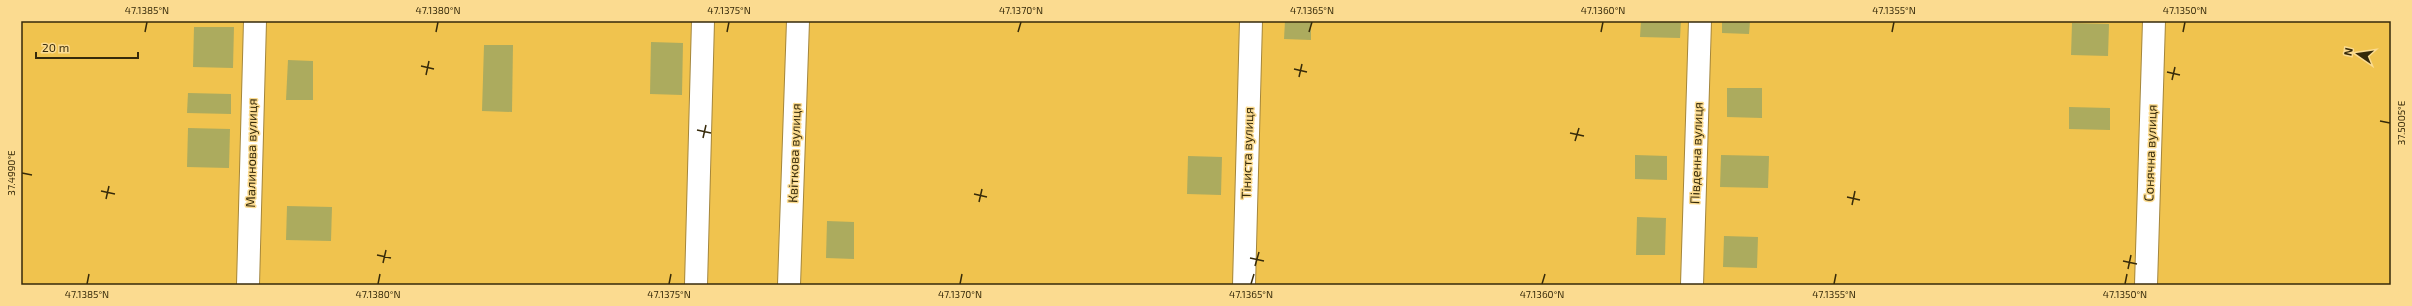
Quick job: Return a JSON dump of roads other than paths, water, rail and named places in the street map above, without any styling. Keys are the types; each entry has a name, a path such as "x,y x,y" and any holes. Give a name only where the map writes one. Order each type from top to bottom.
{"lane":[{"name":"Малинова вулиця","path":"248,285 255,21"},
{"path":"696,285 703,21"},
{"name":"Квіткова вулиця","path":"789,285 798,21"},
{"name":"Тіниста вулиця","path":"1244,285 1251,21"},
{"name":"Південна вулиця","path":"1692,285 1700,21"},
{"name":"Сонячна вулиця","path":"2146,285 2154,21"}]}
